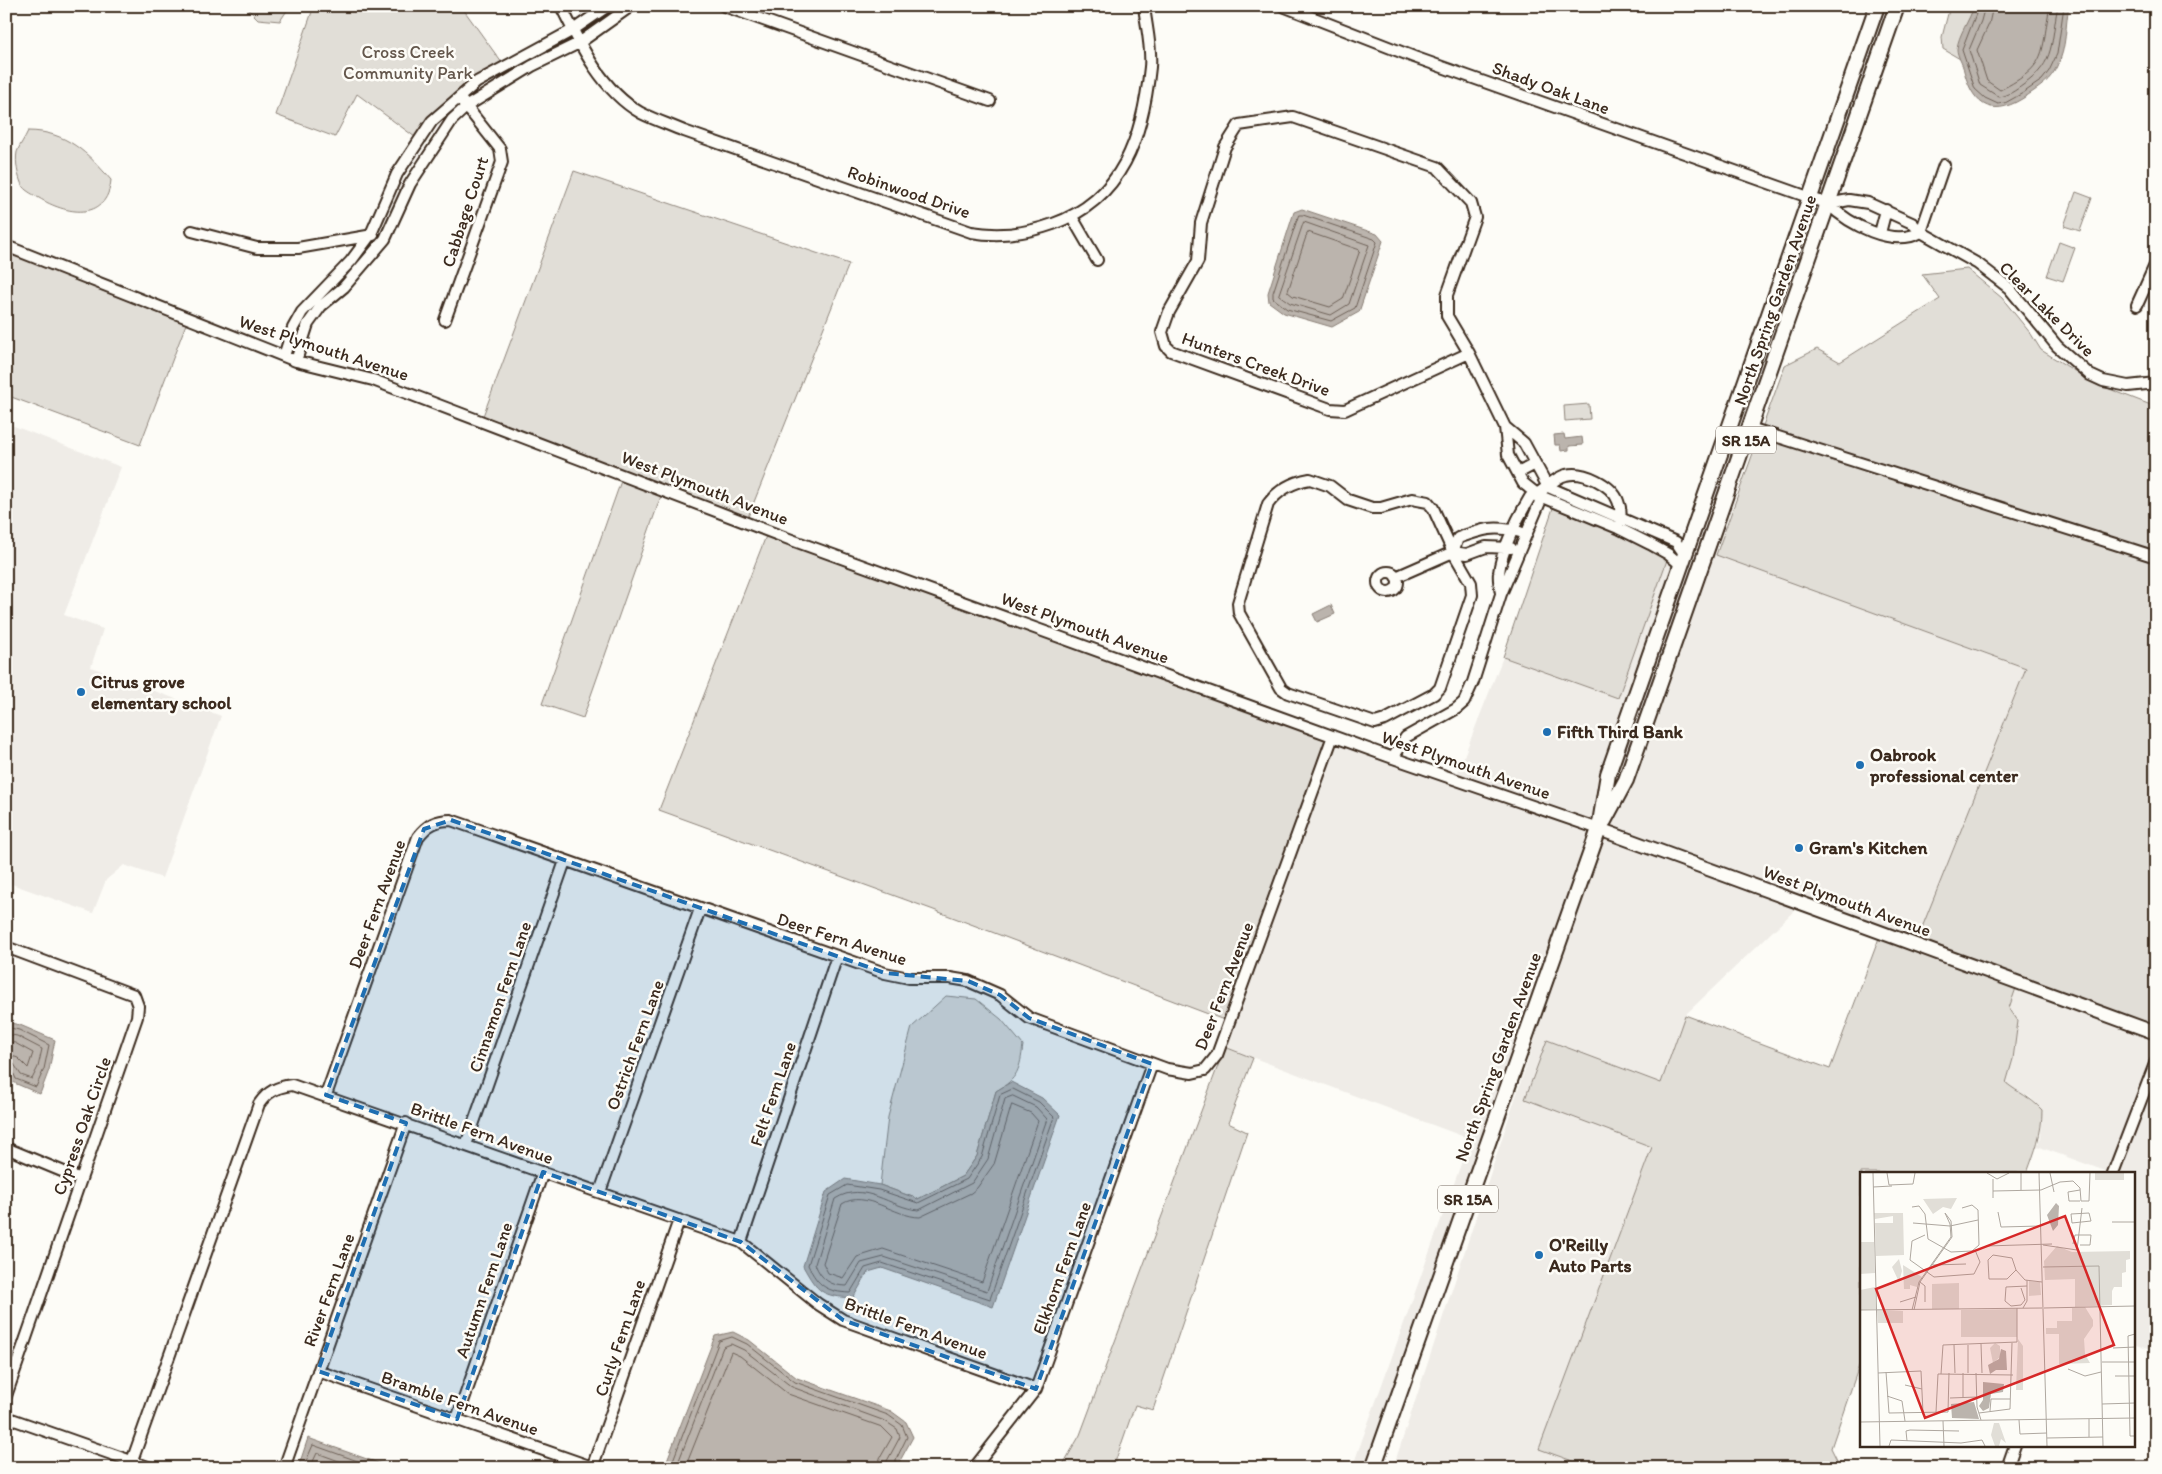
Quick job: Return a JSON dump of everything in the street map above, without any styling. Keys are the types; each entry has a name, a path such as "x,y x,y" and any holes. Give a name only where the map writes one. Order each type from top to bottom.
{"highway":[{"name":"North Spring Garden Avenue","path":"1373,1468 1599,829 1626,780 1897,6"},
{"name":"North Spring Garden Avenue","path":"1599,829 1608,774 1874,7"},
{"path":"1695,526 1697,551 1703,562"},
{"path":"1683,560 1692,566 1693,589"}],"main road":[{"name":"West Plymouth Avenue","path":"1599,829 2156,1033"}],"street":[{"name":"Robinwood Drive","path":"561,6 579,42 599,74 626,103 642,113 684,131 971,232 995,236 1033,232 1072,217 1095,203 1119,173 1139,130 1150,65 1144,6"},
{"path":"284,356 293,328 302,312 351,262 371,234 397,174 416,142 432,121 458,96 477,82 573,30 608,6"},
{"path":"296,361 305,332 314,315 344,287 385,239 410,184 452,120 467,106 532,66 579,42 631,6"},
{"path":"724,6 990,101"},
{"name":"Shady Oak Lane","path":"1283,6 1414,57 1809,198"},
{"name":"Cabbage Court","path":"445,320 502,162 500,149 458,96"},
{"name":"Hunters Creek Drive","path":"1469,353 1345,410 1338,410 1171,352 1163,339 1165,325 1169,312 1198,260 1201,223 1225,147 1239,125 1293,117 1438,167 1448,175 1472,202 1475,217 1447,296 1447,316 1469,353 1505,427 1508,455 1523,483 1538,495 1618,528 1683,560"},
{"path":"1920,232 1944,165"},
{"name":"Clear Lake Drive","path":"1809,198 1828,204 1843,219 1861,228 1895,237 1911,237 1920,232"},
{"name":"Clear Lake Drive","path":"1828,204 1849,200 1868,203 1886,210 1912,223 1920,232 1978,264 2009,288 2057,346 2090,375 2103,381 2128,386 2156,383"},
{"path":"1880,233 1886,210"},
{"path":"1072,217 1098,260"},
{"path":"192,231 257,248 298,248 371,234 385,239"},
{"name":"West Plymouth Avenue","path":"6,246 296,361 373,380 789,539 1394,758 1599,829"},
{"path":"2137,305 2156,263"},
{"name":"Hunters Creek Drive","path":"1505,427 1524,443 1548,487"},
{"path":"1750,428 2156,557"},
{"path":"1518,474 1536,464"},
{"path":"1501,594 1499,574 1507,546 1530,497 1538,495 1563,475 1582,474 1595,480 1616,496 1620,503 1621,517 1618,528"},
{"path":"1310,479 1323,482 1341,496 1372,508 1381,508 1412,499 1428,502 1434,508 1452,552 1471,583 1472,595 1440,688 1434,694 1380,721 1366,720 1288,693 1281,688 1238,613 1238,603 1268,504 1282,491 1301,481 1310,479"},
{"path":"1548,487 1676,542 1683,560"},
{"path":"1394,758 1406,737 1456,709 1464,702 1473,682 1501,594 1540,502 1538,495"},
{"path":"1452,552 1458,538 1485,528 1499,527 1525,534"},
{"path":"1491,528 1491,547"},
{"path":"1396,577 1452,552 1467,554 1491,547 1507,546 1519,550"},
{"name":"Deer Fern Avenue","path":"326,1095 418,837 424,828 442,820 451,820 885,973 909,978 968,980 1000,995 1029,1018 1152,1064 1192,1073 1204,1070 1217,1055 1333,736"},
{"name":"Cinnamon Fern Lane","path":"466,1145 565,860"},
{"name":"Ostrich Fern Lane","path":"600,1192 700,909"},
{"name":"Cypress Oak Circle","path":"6,947 134,995 138,1006 134,1025 6,1396"},
{"name":"Felt Fern Lane","path":"741,1242 837,956"},
{"path":"2113,1172 2156,1061"},
{"name":"Elkhorn Fern Lane","path":"974,1468 1036,1389 1152,1064"},
{"name":"Brittle Fern Avenue","path":"132,1461 259,1104 267,1093 281,1086 292,1085 326,1095 741,1242 818,1304 843,1320 1036,1389"},
{"name":"River Fern Lane","path":"284,1468 406,1123"},
{"path":"6,1148 81,1179"},
{"name":"Autumn Fern Lane","path":"457,1419 543,1172"},
{"name":"Curly Fern Lane","path":"592,1468 679,1220"},
{"name":"Bramble Fern Avenue","path":"318,1370 592,1468"},
{"path":"6,1417 151,1468"},
{"path":"2007,1468 2015,1446"}],"highlighted area":[{"path":"451,820 885,973 968,981 1000,995 1029,1018 1152,1064 1036,1389 843,1320 741,1242 543,1172 457,1419 318,1371 406,1123 326,1095 424,829"}],"shaded area":[{"name":"Citrus grove elementary school","path":"6,423 121,467 64,615 103,629 91,667 221,716 162,878 124,865 106,880 93,913 6,882"},
{"path":"1711,553 2026,668 1917,940 1607,826 1699,594"},
{"path":"1667,560 1675,567 1595,822 1457,774 1503,657 1618,697"},
{"path":"1687,567 1688,589 1622,778 1609,802 1613,776"},
{"path":"1336,744 1592,833 1368,1468 1352,1468 1470,1139 1225,1047"},
{"path":"1602,836 1797,908 1685,1015 1661,1083 1547,1040 1525,1099 1652,1147 1539,1449 1592,1468 1393,1468"},
{"path":"2016,988 2156,1039 2108,1172 2037,1146 2041,1137 2042,1110 2030,1097 2016,1091 2006,1083 2013,1059 2018,1021 2009,1008"},
{"path":"2156,1071 2156,1352 2134,1344 2134,1172 2119,1172"}],"green space":[{"path":"248,6 290,6 280,21 258,19 248,9"},
{"name":"Cross Creek Community Park","path":"314,6 461,6 502,63 478,78 455,96 434,115 415,137 357,94 335,137 276,115"},
{"path":"1950,6 1974,6 1960,39 1960,59 1943,49 1942,37"},
{"path":"28,131 42,132 65,139 94,161 111,180 108,194 102,203 93,209 72,211 49,204 24,188 18,175 16,156"},
{"path":"574,171 849,264 748,517 483,416"},
{"path":"2076,192 2092,198 2080,231 2064,226"},
{"path":"2059,242 2075,248 2063,281 2047,276"},
{"path":"6,252 186,324 140,445 6,395"},
{"path":"1967,269 2002,298 2031,334 2041,350 2094,383 2156,407 2156,1027 1917,940 2026,668 1716,555 1785,365 1817,349 1840,362 1940,299 1922,274"},
{"path":"1589,404 1590,419 1565,421 1564,406"},
{"path":"621,481 661,496 583,718 542,704"},
{"path":"1553,508 1616,533 1667,560 1618,698 1503,657"},
{"path":"766,536 1326,740 1224,1020 931,909 659,810"},
{"path":"1879,938 2016,988 2009,1008 2018,1021 2013,1059 2006,1083 2029,1098 2042,1110 2038,1142 2027,1172 1860,1172 1860,1363 1831,1448 1841,1468 1592,1468 1539,1449 1652,1147 1525,1099 1547,1040 1661,1083 1685,1015 1830,1069"},
{"path":"946,996 976,999 1001,1019 1023,1045 1022,1053 1017,1073 1009,1082 996,1091 977,1156 963,1176 918,1199 880,1185 888,1117 912,1027"},
{"path":"1225,1047 1253,1058 1228,1123 1247,1132 1153,1410 1135,1405 1113,1468 1061,1468 1080,1435"}],"water":[{"path":"1974,6 2069,6 2063,52 2055,71 2037,89 2016,102 1996,108 1987,106 1980,101 1968,84 1957,49"},
{"path":"1302,209 1377,234 1383,241 1359,312 1332,327 1284,313 1269,302 1268,293 1294,212"},
{"path":"1564,434 1565,439 1582,437 1583,445 1569,446 1569,450 1561,451 1560,445 1555,445 1554,435"},
{"path":"1331,605 1335,614 1317,622 1313,614"},
{"path":"6,1022 20,1025 55,1040 49,1070 40,1094 12,1082 6,1067"},
{"path":"1011,1082 1042,1098 1060,1115 993,1307 882,1268 868,1272 853,1298 834,1296 817,1287 803,1266 826,1192 845,1179 880,1185 918,1199 963,1176 977,1156 996,1091"},
{"path":"733,1332 749,1340 797,1378 891,1411 906,1422 913,1437 896,1468 664,1468 715,1336"},
{"path":"308,1438 392,1468 298,1468"}],"place":[{"name":"Citrus grove elementary school","path":"81,692"},
{"name":"Fifth Third Bank","path":"1547,732"},
{"name":"Oabrook professional center","path":"1860,765"},
{"name":"Gram's Kitchen","path":"1799,848"},
{"name":"O'Reilly Auto Parts","path":"1539,1255"}]}
